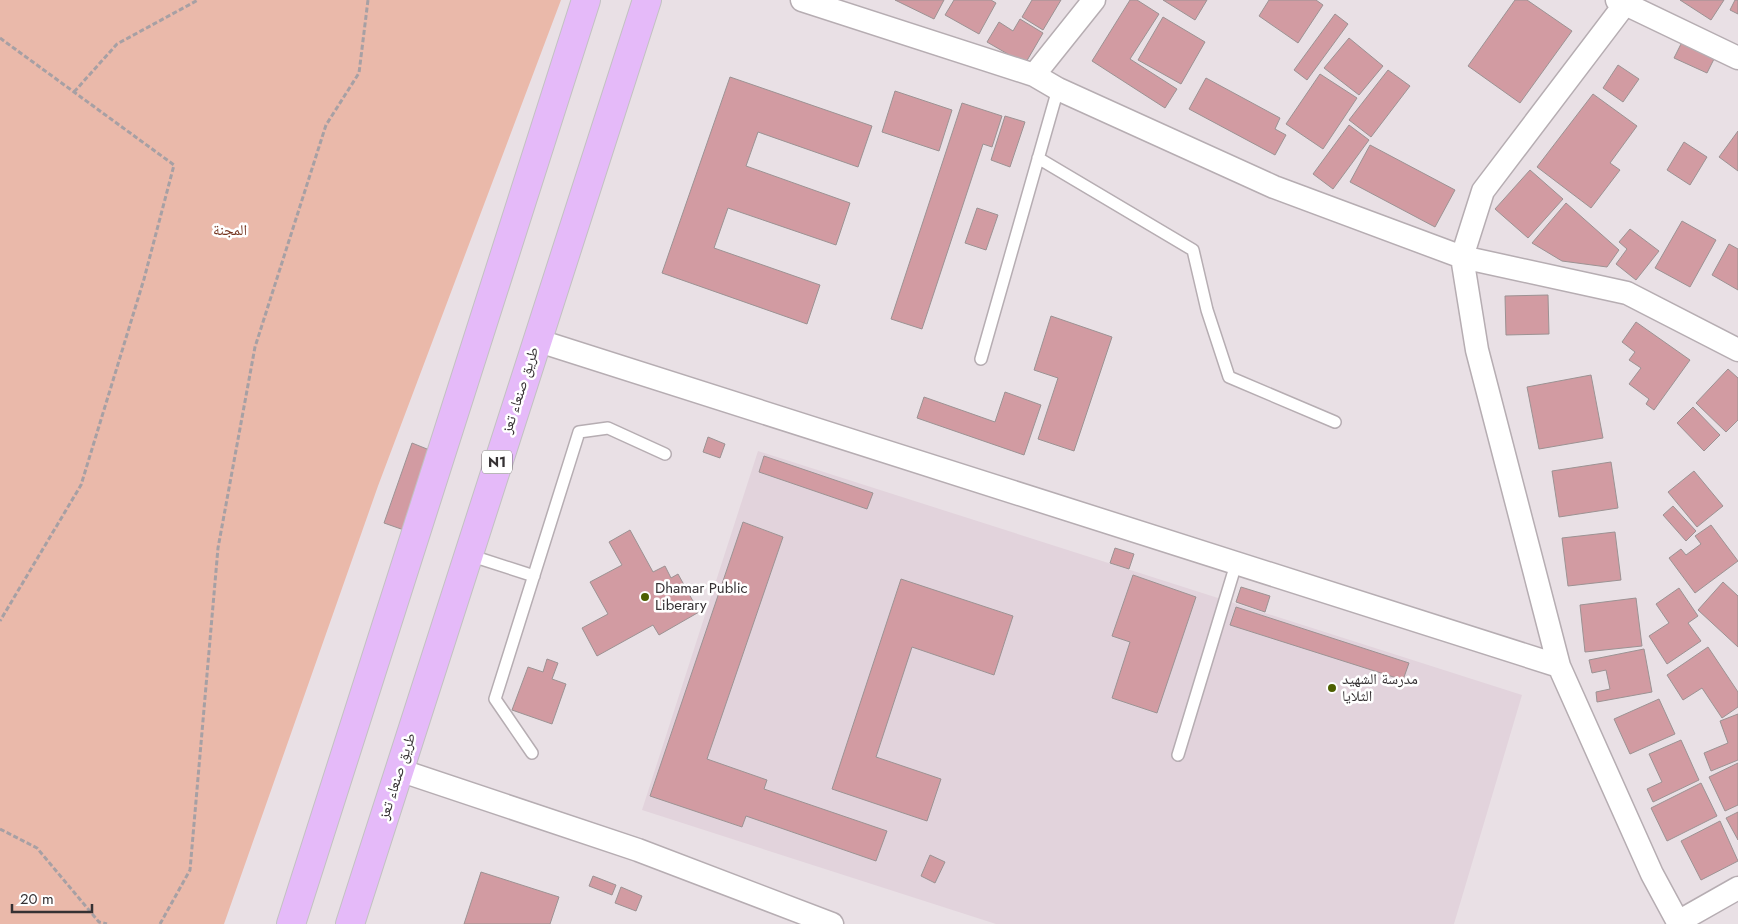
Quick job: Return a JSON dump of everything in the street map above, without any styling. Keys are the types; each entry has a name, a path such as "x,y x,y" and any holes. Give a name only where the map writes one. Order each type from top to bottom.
{"highway":[{"path":"291,924 586,0"},
{"name":"طريق صنعاء تعز","path":"350,924 536,340 647,0"}],"street":[{"path":"802,0 1034,75 1058,88 1274,187 1462,257 1627,293 1738,350"},
{"path":"1034,75 1094,0"},
{"path":"1738,58 1623,1 1483,191 1462,257 1477,350 1559,666 1652,874 1678,923 1738,888"},
{"path":"536,340 1559,666"},
{"path":"399,770 638,850 832,924"}],"lane":[{"path":"980,359 1058,88"},
{"path":"1038,158 1193,250 1207,310 1229,377 1335,422"},
{"path":"532,753 495,698 579,432 608,428 665,454"},
{"path":"468,555 534,576"},
{"path":"1178,755 1236,564"}],"path":[{"path":"187,6 188,0"},
{"path":"74,92 117,44 198,0"},
{"path":"160,924 190,870 218,548 255,347 326,124 358,73 368,0"},
{"path":"0,38 174,165 144,278 81,485 0,621"},
{"path":"0,829 37,848 99,922 106,924"}],"shaded area":[{"name":"مدرسة الشهيد الثلايا","path":"758,451 1522,695 1454,924 996,924 642,810","holes":["744,522 783,537 707,759 767,780 764,789 886,831 876,861 746,816 741,827 650,796","1133,575 1196,597 1157,713 1112,698 1130,642 1112,636","901,580 1013,616 994,675 912,647 876,757 927,821 832,789","1236,607 1408,663 1403,680 1231,624","930,855 944,862 935,882 921,876"]}],"green space":[{"name":"المجنة","path":"0,0 561,0 378,486 224,924 0,924"}],"building":[{"path":"895,0 944,0 934,19"},
{"path":"954,0 991,0 996,3 979,34 945,15"},
{"path":"1032,0 1061,0 1043,30 1022,17"},
{"path":"1130,0 1137,0 1159,14 1130,59 1177,89 1165,108 1092,61"},
{"path":"1163,0 1207,0 1195,20"},
{"path":"1269,0 1316,0 1323,5 1298,43 1259,16"},
{"path":"1515,0 1527,0 1572,31 1520,103 1468,66"},
{"path":"1680,0 1724,0 1711,20"},
{"path":"1735,0 1738,0 1738,14 1730,10"},
{"path":"1335,14 1348,24 1307,80 1294,70"},
{"path":"1163,17 1205,42 1181,84 1138,60"},
{"path":"1020,19 1043,33 1025,64 987,42 999,22 1013,31"},
{"path":"1349,38 1383,66 1359,95 1324,68"},
{"path":"1684,38 1717,53 1707,73 1674,58"},
{"path":"1618,65 1639,79 1623,102 1603,88"},
{"path":"1388,70 1410,86 1371,137 1349,120"},
{"path":"1320,74 1357,98 1323,149 1286,124"},
{"path":"730,77 872,126 858,167 758,132 746,166 850,203 836,245 728,208 714,248 820,285 807,324 662,273"},
{"path":"1206,78 1280,118 1275,129 1286,135 1275,155 1189,109"},
{"path":"895,91 952,110 939,151 882,132"},
{"path":"1593,94 1637,126 1610,163 1620,170 1591,208 1537,167"},
{"path":"962,103 1002,116 992,147 983,144 922,329 891,319"},
{"path":"1005,116 1025,122 1010,167 991,160"},
{"path":"1349,125 1369,140 1333,189 1313,174"},
{"path":"1738,131 1738,171 1719,157"},
{"path":"1684,142 1707,157 1690,185 1667,170"},
{"path":"1370,145 1455,190 1435,227 1350,182"},
{"path":"1530,170 1563,199 1528,238 1495,209"},
{"path":"1566,203 1619,250 1607,267 1562,261 1532,243"},
{"path":"977,208 998,215 986,250 965,243"},
{"path":"1682,221 1716,240 1690,287 1655,268"},
{"path":"1630,229 1659,251 1636,280 1616,264 1627,249 1619,242"},
{"path":"1729,244 1738,249 1738,290 1712,275"},
{"path":"1548,295 1549,334 1506,335 1505,296"},
{"path":"1051,316 1112,337 1074,451 1038,439 1058,378 1034,370"},
{"path":"1636,322 1690,360 1654,410 1646,404 1649,399 1629,384 1641,368 1629,360 1635,352 1622,342"},
{"path":"1728,369 1738,378 1738,420 1726,432 1696,403"},
{"path":"1591,375 1603,438 1539,449 1527,387"},
{"path":"1005,392 1041,405 1024,455 917,418 924,397 995,422"},
{"path":"1693,407 1720,435 1704,451 1677,423"},
{"path":"708,437 725,444 720,458 703,452"},
{"path":"412,443 432,451 404,530 384,523"},
{"path":"764,456 873,493 867,509 759,472"},
{"path":"1611,462 1618,508 1559,517 1552,471"},
{"path":"1694,471 1723,506 1697,527 1668,492"},
{"path":"1673,506 1696,531 1686,541 1663,515"},
{"path":"743,522 783,537 707,759 767,780 764,789 887,831 876,861 746,816 742,827 650,796"},
{"path":"1711,525 1738,561 1695,593 1669,558 1681,549 1686,555 1701,544 1695,536"},
{"name":"Dhamar Public Liberary","path":"630,530 653,572 665,566 671,578 678,574 699,612 659,635 653,625 597,656 582,628 608,614 590,582 622,565 609,542"},
{"path":"1615,532 1621,580 1568,586 1562,538"},
{"path":"1115,548 1134,554 1129,569 1110,563"},
{"path":"1133,575 1196,597 1157,713 1112,698 1130,642 1112,636"},
{"path":"901,579 1013,616 994,675 912,647 876,757 941,779 927,821 832,789"},
{"path":"1723,582 1738,596 1738,647 1698,610"},
{"path":"1241,587 1270,596 1265,612 1236,602"},
{"path":"1679,588 1698,616 1688,623 1701,641 1667,664 1649,636 1669,623 1656,604"},
{"path":"1636,598 1642,646 1585,652 1580,605"},
{"path":"1236,607 1409,663 1403,680 1230,625"},
{"path":"1708,647 1738,692 1738,707 1722,718 1702,688 1683,700 1667,675"},
{"path":"1644,649 1652,692 1597,702 1596,692 1610,689 1606,670 1592,673 1589,660"},
{"path":"547,659 558,663 552,679 566,684 552,724 512,710 528,667 543,672"},
{"path":"1659,699 1675,734 1630,754 1614,719"},
{"path":"1738,714 1738,760 1711,771 1704,753 1728,743 1720,721"},
{"path":"1681,740 1699,780 1653,802 1647,789 1662,782 1649,754"},
{"path":"1738,763 1738,805 1725,811 1709,777"},
{"path":"1701,783 1717,816 1667,841 1651,808"},
{"path":"1738,812 1738,840 1726,818"},
{"path":"1720,821 1738,861 1701,880 1681,841"},
{"path":"930,855 945,862 935,883 921,876"},
{"path":"481,872 559,897 550,924 464,924"},
{"path":"593,876 616,885 612,895 589,886"},
{"path":"621,887 642,896 636,911 615,903"}],"place":[{"name":"Dhamar Public Liberary","path":"645,597"},
{"name":"مدرسة الشهيد الثلايا","path":"1332,688"}]}
